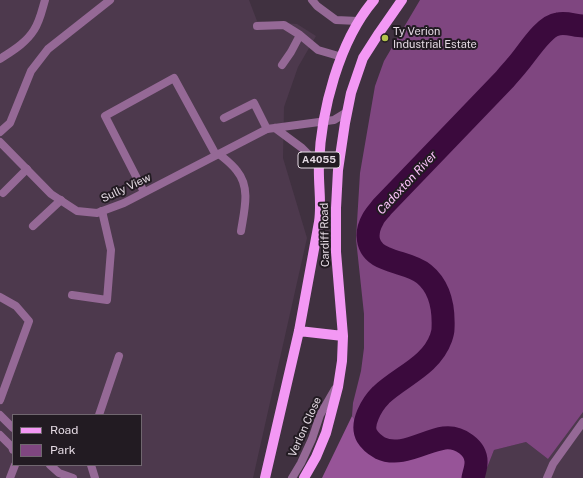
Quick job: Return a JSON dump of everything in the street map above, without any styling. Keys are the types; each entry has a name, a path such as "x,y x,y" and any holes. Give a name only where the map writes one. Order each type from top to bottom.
{"main road":[{"name":"Cardiff Road","path":"265,478 299,331 321,210 319,165 323,121 336,72 349,38 358,21 374,0"},
{"name":"Cardiff Road","path":"304,478 316,457 326,433 338,385 342,361 343,336 336,252 336,208 338,170 347,112 351,93 363,58 378,33 402,0"},
{"path":"299,331 343,336"}],"street":[{"path":"0,59 22,44 34,31 40,20 45,0"},
{"path":"0,132 10,123 31,71 48,49 110,0"},
{"path":"312,0 317,6 336,20 358,21"},
{"path":"257,26 284,25 300,35 318,50 342,57"},
{"path":"282,65 300,35"},
{"path":"144,192 105,116 174,78 217,155 237,170 242,178 246,198 241,231"},
{"path":"224,118 254,104 271,128 302,148 319,165"},
{"name":"Sully View","path":"0,142 51,194 77,211 97,212 124,202 271,128 334,120 347,112"},
{"path":"3,192 27,170"},
{"path":"33,226 61,200"},
{"path":"72,295 107,300 111,250 102,211"},
{"path":"0,297 16,306 29,321 0,400"},
{"path":"99,414 119,356"},
{"name":"Verlon Close","path":"292,478 312,439 320,415 338,385"},
{"path":"0,415 12,427"},
{"path":"547,478 553,464 583,422"},
{"path":"0,435 12,447"},
{"path":"10,478 15,466"},
{"path":"51,466 59,473 73,478"},
{"path":"91,466 94,478"}],"shaded area":[{"path":"0,0 249,0 257,21 297,24 316,36 298,67 284,107 283,158 307,238 253,478 0,478"},
{"path":"583,396 583,478 483,478 494,450 526,442 548,459"},
{"path":"352,416 374,445 386,451 398,451 445,438 457,440 468,445 474,454 476,463 473,478 322,478"}],"green space":[{"path":"420,0 583,0 583,412 548,459 526,442 494,450 483,478 473,478 476,463 468,445 457,440 445,438 398,451 386,451 374,445 352,416 353,403 361,371 364,348 364,314 356,239 360,173 375,86 384,61"}],"waterway":[{"name":"Cadoxton River","path":"473,478 476,458 474,452 461,441 444,438 404,450 388,451 380,448 367,436 365,431 366,420 374,404 389,388 415,370 430,356 436,348 443,331 442,306 434,285 420,271 390,260 374,251 368,237 370,225 382,207 505,79 541,35 552,26 558,24 565,23 583,26"}],"place":[{"name":"Ty Verion Industrial Estate","path":"385,38"}]}
